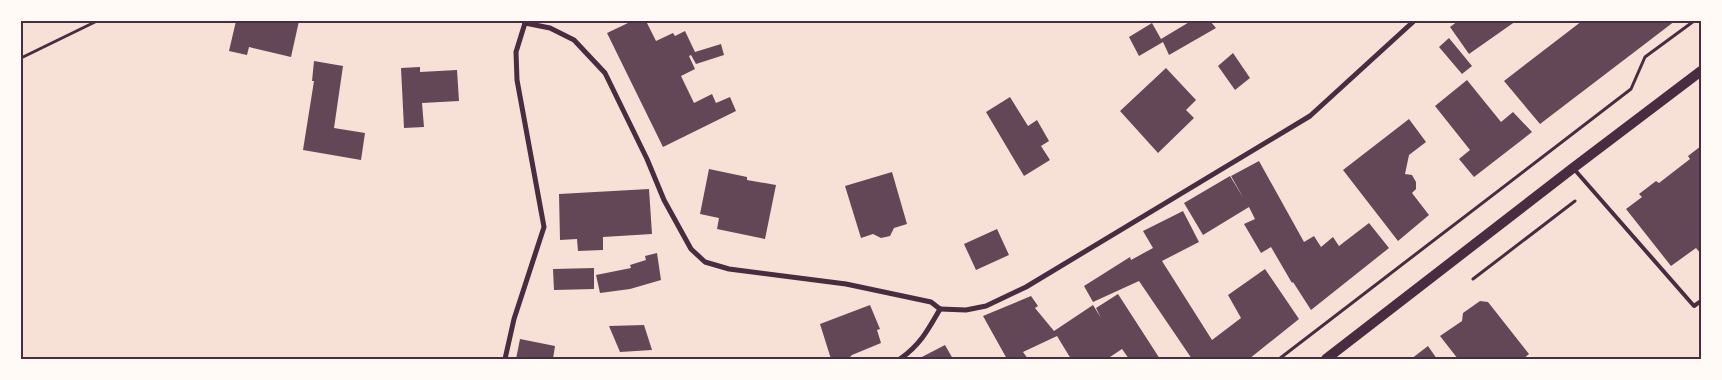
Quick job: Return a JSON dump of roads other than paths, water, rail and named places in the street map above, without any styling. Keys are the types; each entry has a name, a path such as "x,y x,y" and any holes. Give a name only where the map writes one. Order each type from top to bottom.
{"main road":[{"path":"1326,359 1701,71"}],"street":[{"path":"505,359 514,319 544,227 517,80 516,52 524,22 550,28 574,40 605,73 647,159 664,200 691,249 705,262 729,269 846,284 931,302 940,310 966,310 986,306 1026,287 1302,121 1317,110 1414,21"},
{"path":"900,359 924,337 940,310"}],"lane":[{"path":"1573,168 1694,306 1701,301"}]}
